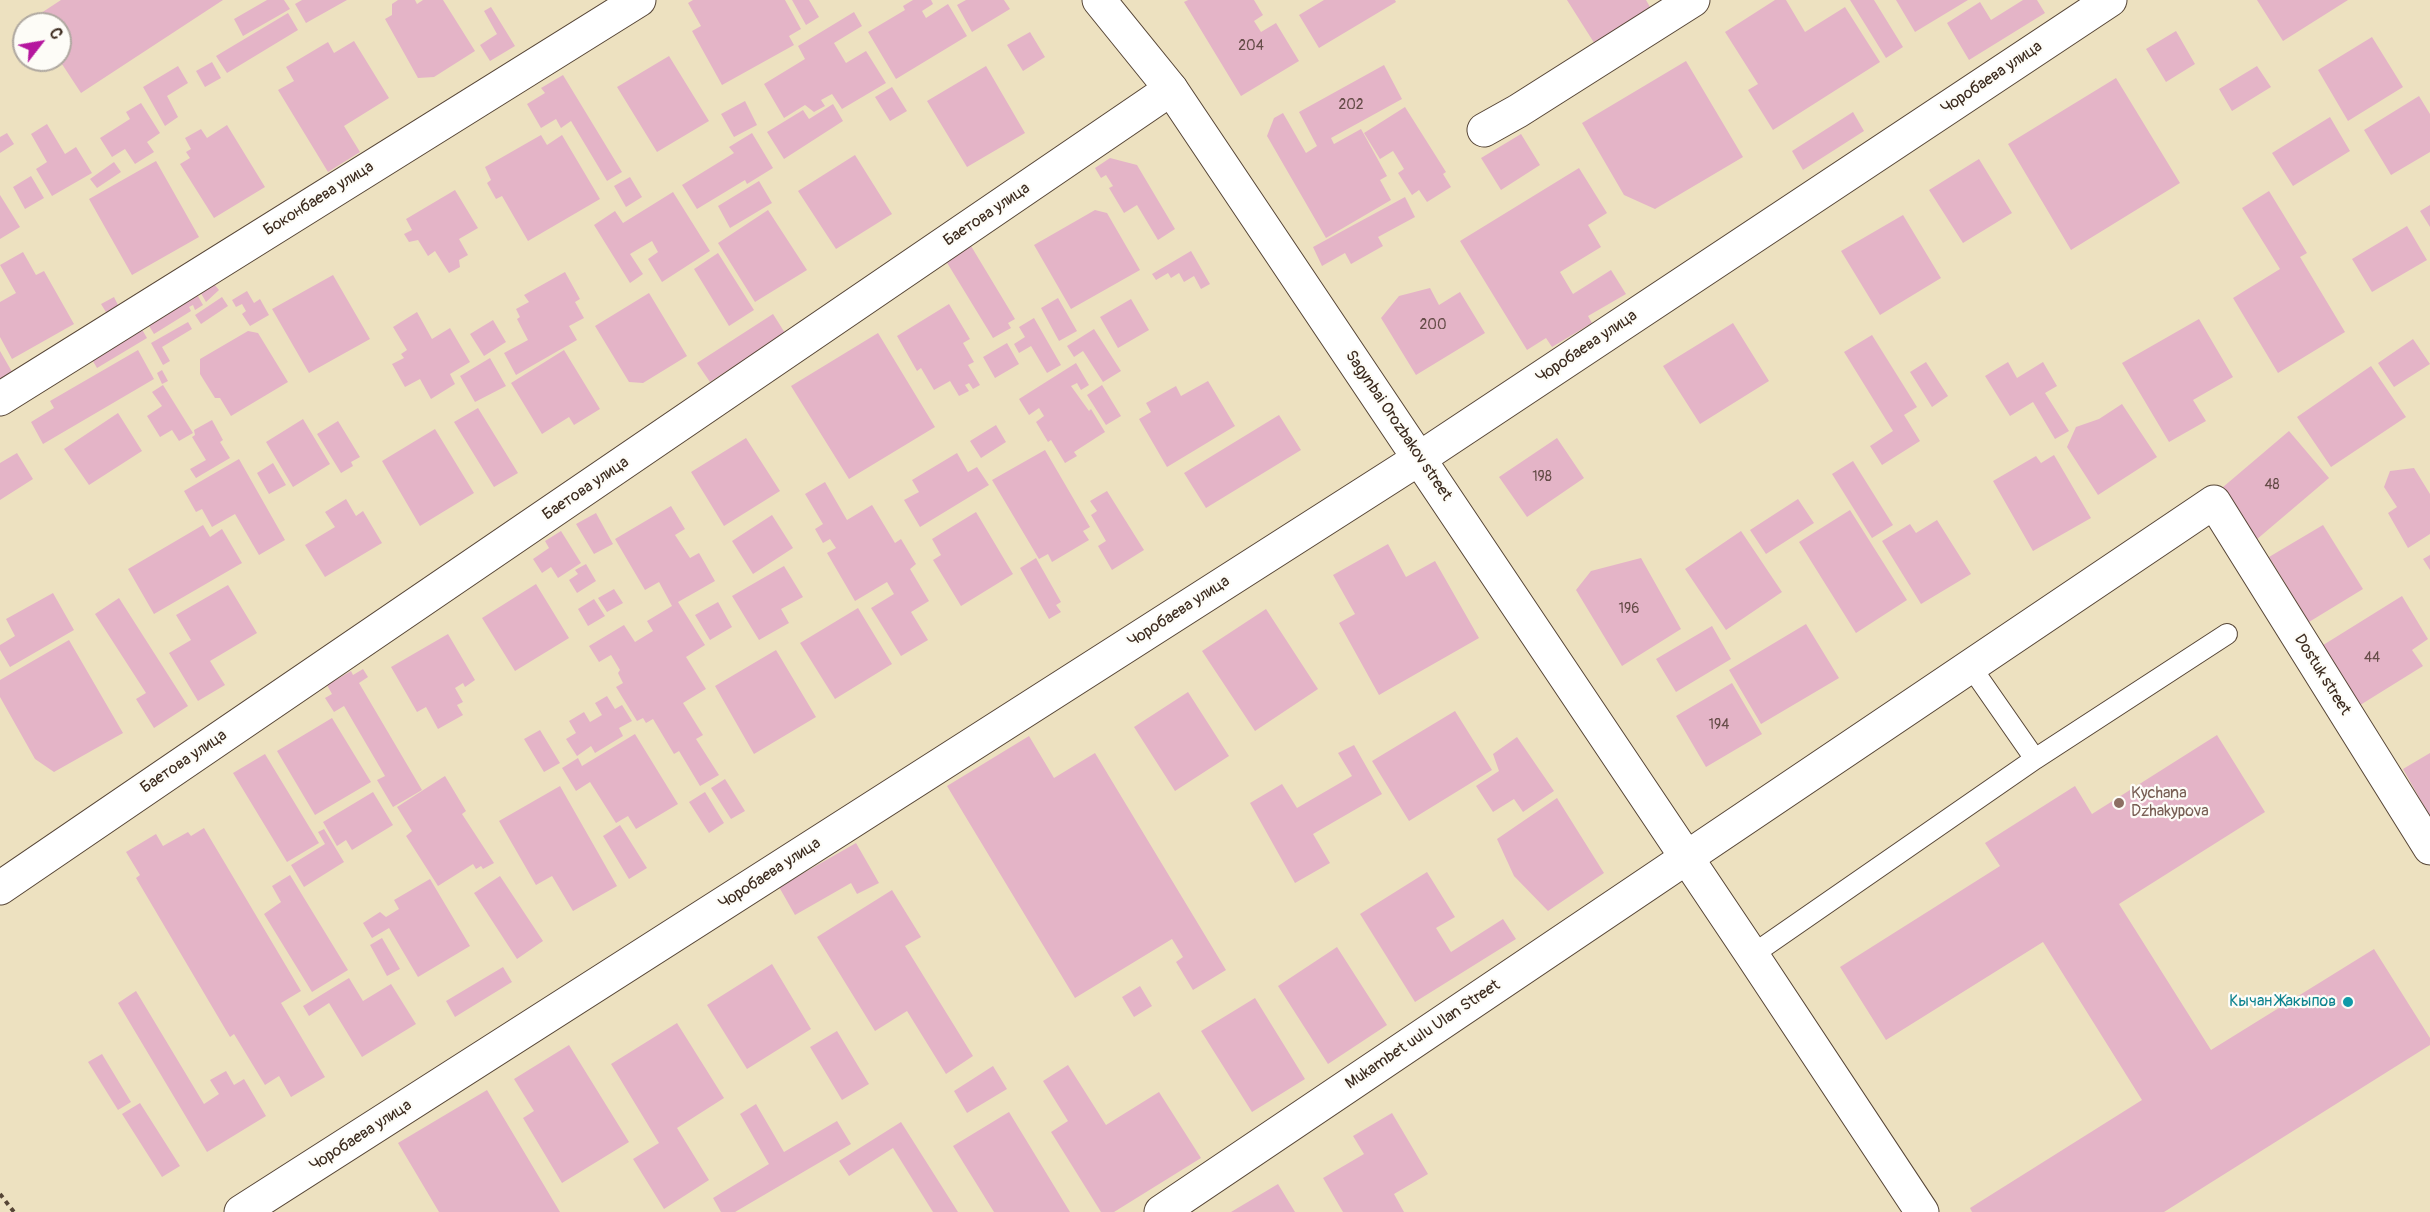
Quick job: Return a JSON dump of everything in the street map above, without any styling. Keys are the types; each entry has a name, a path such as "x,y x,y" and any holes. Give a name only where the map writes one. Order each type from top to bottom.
{"street":[{"name":"Боконбаева улица","path":"0,399 639,0"},
{"name":"Sagynbai Orozbakov street","path":"1099,0 1171,89 1420,458 1922,1212"},
{"path":"1484,130 1518,111 1693,0"},
{"name":"Чоробаева улица","path":"241,1212 1420,458 2110,0"},
{"name":"Баетова улица","path":"0,888 1171,89"},
{"name":"Mukambet uulu Ulan Street","path":"1161,1212 2214,502"},
{"name":"Dostuk street","path":"2214,502 2430,848"}],"lane":[{"path":"1752,955 2036,759 2227,634"},
{"path":"1971,667 2036,759"}],"path":[{"path":"0,1194 14,1212"}],"building":[{"path":"61,0 223,0 81,93 67,72 72,72 72,12 43,12"},
{"path":"267,0 284,0 290,9 243,36 234,19"},
{"path":"302,0 347,0 306,23 295,4"},
{"path":"398,0 415,0 417,4 423,0 443,0 475,51 434,77 418,78 385,19 392,15 392,4"},
{"path":"693,0 785,0 801,29 789,36 794,45 722,85 692,31 701,26 688,3"},
{"path":"792,0 809,0 819,17 806,25"},
{"path":"913,0 931,0 933,4 922,11 926,18 948,4 967,36 896,79 868,32 905,10 903,6"},
{"path":"966,0 1004,0 1010,9 972,32 957,5"},
{"path":"1188,0 1254,0 1263,15 1254,21 1261,32 1276,23 1299,61 1241,96 1184,2"},
{"path":"1324,0 1395,0 1396,2 1319,48 1299,15"},
{"path":"1567,0 1646,0 1654,14 1598,49"},
{"path":"1775,0 1786,0 1805,32 1845,7 1880,62 1773,130 1748,90 1758,84 1725,32"},
{"path":"1850,0 1874,0 1903,47 1886,58"},
{"path":"1896,0 1968,0 1915,32"},
{"path":"2023,0 2037,0 2045,13 1969,60 1947,23 1980,2 1991,20"},
{"path":"2257,0 2348,0 2283,41"},
{"path":"491,7 515,46 490,61 480,45 497,34 484,11"},
{"path":"854,12 862,26 834,43 846,63 866,51 886,83 842,109 832,94 821,100 825,106 814,112 805,105 784,118 764,84 805,59 798,46"},
{"path":"288,13 298,30 227,73 216,56"},
{"path":"2176,31 2195,64 2166,82 2146,49"},
{"path":"1030,32 1045,57 1023,71 1007,45"},
{"path":"2372,37 2403,87 2348,121 2318,70"},
{"path":"354,41 389,98 344,126 360,152 328,172 278,90 294,81 286,67 328,42 334,53"},
{"path":"669,56 709,121 657,152 617,87"},
{"path":"1686,61 1743,157 1655,209 1624,195 1582,123"},
{"path":"212,62 221,78 205,87 196,71"},
{"path":"1384,65 1402,99 1331,138 1334,144 1361,129 1387,176 1380,180 1391,200 1326,238 1267,136 1274,118 1283,113 1306,153 1317,146 1299,112"},
{"path":"178,66 188,83 167,96 178,117 165,126 143,87"},
{"path":"986,66 1025,133 967,167 927,101"},
{"path":"2257,66 2271,87 2232,111 2219,89"},
{"path":"563,75 622,172 607,181 571,121 561,128 556,119 541,128 527,104 545,93 541,88"},
{"path":"2116,78 2180,183 2071,250 2008,144"},
{"path":"892,87 907,111 890,121 875,97"},
{"path":"2419,96 2430,114 2430,152 2391,175 2364,130"},
{"path":"745,101 757,125 734,137 721,114"},
{"path":"141,103 160,133 147,142 154,152 135,164 125,149 112,157 100,138 130,119 126,112"},
{"path":"833,104 843,121 784,159 767,132 803,110 809,119"},
{"path":"1405,107 1446,172 1443,174 1451,187 1427,202 1419,190 1412,195 1398,173 1404,169 1393,151 1380,159 1364,133"},
{"path":"1853,112 1864,131 1803,170 1792,151"},
{"path":"2330,117 2350,151 2293,186 2272,153"},
{"path":"47,124 65,154 76,147 92,173 52,196 36,169 47,162 31,134"},
{"path":"227,125 265,187 214,218 180,164 190,158 186,152 191,149 185,138 201,129 207,138"},
{"path":"7,133 14,144 0,153 0,137"},
{"path":"752,133 773,168 747,184 745,180 697,209 682,185 734,153 729,147"},
{"path":"1521,134 1540,165 1501,190 1481,158"},
{"path":"541,135 547,145 562,135 600,199 528,241 502,196 496,199 487,183 491,180 485,167"},
{"path":"855,155 892,214 836,249 798,191"},
{"path":"1110,158 1137,165 1175,229 1158,240 1137,205 1124,213 1109,188 1113,186 1106,175 1101,178 1095,168"},
{"path":"1979,159 2012,213 1963,243 1929,190"},
{"path":"156,161 199,237 132,275 89,199"},
{"path":"114,162 121,172 97,188 90,179"},
{"path":"1579,168 1607,213 1588,225 1601,247 1560,272 1573,294 1611,270 1626,294 1588,316 1592,323 1552,347 1546,338 1527,350 1460,241"},
{"path":"31,176 44,198 25,209 13,187"},
{"path":"630,177 642,197 626,207 614,186"},
{"path":"759,181 772,203 730,228 718,206"},
{"path":"455,190 478,228 459,239 468,255 459,260 460,267 449,273 435,251 428,256 418,240 409,242 404,234 412,230 406,219"},
{"path":"2269,191 2307,253 2300,257 2345,332 2278,373 2233,298 2280,269 2242,208"},
{"path":"673,192 710,251 662,282 648,259 658,252 652,241 630,254 643,274 630,283 594,225 615,211 623,223"},
{"path":"0,195 20,227 0,239"},
{"path":"1405,197 1415,217 1378,237 1383,246 1351,264 1345,253 1322,266 1313,247"},
{"path":"2430,205 2430,227 2420,211"},
{"path":"768,210 807,270 755,302 718,243"},
{"path":"1095,210 1107,213 1140,270 1071,309 1034,245"},
{"path":"1903,215 1941,278 1880,315 1841,251"},
{"path":"2407,226 2427,260 2372,292 2352,259"},
{"path":"971,246 1015,319 1008,323 1011,328 993,338 946,261"},
{"path":"1191,251 1210,284 1201,289 1194,276 1184,282 1179,273 1171,278 1168,273 1156,280 1152,274"},
{"path":"23,252 36,275 44,271 74,324 12,359 0,337 0,302 16,293 0,265"},
{"path":"718,253 754,310 729,326 694,269"},
{"path":"565,272 580,299 575,302 584,318 569,326 577,340 516,375 504,353 528,340 517,319 520,317 516,309 529,302 524,295"},
{"path":"333,275 370,339 309,373 272,309"},
{"path":"214,284 219,290 206,302 198,288"},
{"path":"1430,288 1439,305 1460,292 1485,333 1416,375 1381,318 1399,296"},
{"path":"194,289 203,305 195,310 193,305 189,307 191,311 154,334 143,316"},
{"path":"247,291 254,303 260,299 269,315 250,326 242,314 246,311 242,304 236,307 232,300"},
{"path":"649,293 687,356 643,383 629,382 595,326"},
{"path":"114,297 120,309 109,317 101,304"},
{"path":"222,297 228,306 201,324 195,315"},
{"path":"1058,298 1077,331 1059,341 1041,308"},
{"path":"1131,299 1149,330 1118,348 1100,317"},
{"path":"949,304 970,339 963,343 974,362 968,365 980,385 973,389 969,383 965,385 969,391 959,396 950,381 934,390 921,368 917,371 897,336"},
{"path":"417,312 432,339 450,328 470,362 450,374 455,384 431,399 420,379 405,387 392,364 404,358 401,354 407,350 393,327"},
{"path":"773,314 785,333 710,382 697,363"},
{"path":"1034,318 1061,365 1047,373 1031,346 1019,353 1014,344 1025,337 1019,327"},
{"path":"2199,319 2233,377 2193,400 2206,421 2169,442 2122,363"},
{"path":"493,320 506,342 484,356 470,334"},
{"path":"137,321 147,338 97,368 87,351"},
{"path":"188,322 192,329 162,347 170,361 163,365 151,343"},
{"path":"1733,323 1769,381 1700,424 1663,366"},
{"path":"1094,329 1121,371 1103,382 1083,351 1074,357 1067,346"},
{"path":"248,331 258,333 288,382 231,416 220,398 215,398 200,374 200,359"},
{"path":"878,333 935,427 849,479 791,386"},
{"path":"1872,335 1917,407 1904,415 1920,441 1882,465 1870,446 1893,431 1844,352"},
{"path":"2413,339 2430,364 2394,387 2378,363"},
{"path":"1007,343 1019,364 995,378 983,357"},
{"path":"138,350 154,379 43,444 31,422 54,408 50,401"},
{"path":"564,350 600,409 574,425 569,417 542,434 511,383"},
{"path":"0,351 15,377 0,385"},
{"path":"490,358 506,386 475,402 460,376"},
{"path":"1926,362 1948,396 1932,407 1910,372"},
{"path":"2008,362 2017,378 2043,362 2057,386 2045,393 2069,431 2055,439 2033,402 2010,416 1985,376"},
{"path":"1076,363 1089,385 1081,390 1077,383 1071,386 1089,411 1091,409 1105,432 1074,452 1077,456 1065,463 1051,440 1048,442 1036,422 1044,416 1039,408 1029,415 1019,399"},
{"path":"2371,366 2406,417 2331,467 2297,417"},
{"path":"162,370 168,381 162,384 157,373"},
{"path":"1208,381 1235,426 1167,467 1139,419 1151,412 1146,403 1176,386 1181,396"},
{"path":"163,385 193,433 179,441 172,430 160,437 147,416 162,406 152,392"},
{"path":"1102,385 1121,416 1106,425 1087,395"},
{"path":"2122,404 2157,457 2098,495 2067,447 2076,427 2099,419"},
{"path":"478,408 518,473 494,487 454,422"},
{"path":"118,413 142,451 89,485 64,449"},
{"path":"1279,415 1301,450 1206,508 1184,473"},
{"path":"303,419 330,464 293,487 266,442"},
{"path":"212,420 223,440 220,442 230,458 196,478 190,469 206,460 192,437 195,435 194,430"},
{"path":"338,421 360,457 351,462 353,466 341,473 317,434"},
{"path":"996,425 1006,442 981,458 970,441"},
{"path":"435,429 474,493 420,526 382,461"},
{"path":"2289,431 2329,478 2256,540 2216,493"},
{"path":"746,438 780,491 724,526 691,472"},
{"path":"1557,438 1584,478 1527,517 1499,477"},
{"path":"1045,450 1090,527 1083,531 1089,540 1052,562 1048,554 1039,559 992,480"},
{"path":"17,453 33,479 0,500 0,463"},
{"path":"957,453 968,472 977,467 989,485 920,527 904,500 919,492 912,480"},
{"path":"2054,455 2091,518 2033,551 1993,481 2036,456 2041,463"},
{"path":"239,459 285,540 259,555 235,514 212,527 202,509 196,512 184,491"},
{"path":"1853,461 1893,525 1872,538 1832,474"},
{"path":"273,463 286,485 269,494 257,473"},
{"path":"2414,468 2430,494 2430,534 2408,548 2388,513 2397,507 2384,487 2390,471"},
{"path":"825,482 847,520 872,505 895,543 901,539 916,564 910,569 929,601 911,612 928,640 901,656 871,608 894,594 887,582 855,601 827,553 836,548 830,539 823,543 815,529 823,524 805,494"},
{"path":"1107,491 1144,550 1112,570 1098,546 1106,541 1091,515 1097,511 1090,501"},
{"path":"346,499 356,516 363,511 382,543 325,577 305,545 335,527 325,512"},
{"path":"1798,499 1814,523 1766,554 1750,530"},
{"path":"671,506 685,529 675,535 690,558 699,553 715,581 678,602 705,645 686,657 706,689 683,703 703,735 696,739 719,775 700,786 679,751 674,754 653,719 646,723 643,718 637,721 616,687 623,683 618,673 620,670 611,655 599,662 589,646 624,625 635,642 653,631 647,621 672,606 659,582 645,590 615,539"},
{"path":"1850,510 1907,600 1856,633 1799,542"},
{"path":"976,512 1013,574 961,606 933,560 941,555 932,539"},
{"path":"596,513 613,544 594,554 576,524"},
{"path":"772,515 793,548 753,574 732,541"},
{"path":"1937,520 1971,574 1921,604 1882,541 1910,524 1916,533"},
{"path":"203,525 210,537 222,529 242,563 154,614 128,569"},
{"path":"2323,525 2363,589 2309,622 2269,557"},
{"path":"561,531 581,563 558,578 551,567 542,573 533,559 549,548 545,541"},
{"path":"1741,531 1782,592 1726,630 1685,569"},
{"path":"1388,544 1406,577 1435,561 1479,638 1379,695 1339,623 1355,614 1333,575"},
{"path":"2430,555 2430,570 2423,559"},
{"path":"1036,558 1061,602 1056,605 1061,612 1049,619 1020,568"},
{"path":"1641,558 1681,629 1622,666 1576,590 1591,571"},
{"path":"586,564 596,581 577,593 569,580 578,574 575,570"},
{"path":"784,566 803,597 781,609 789,623 759,640 732,596"},
{"path":"536,584 569,638 515,671 482,618"},
{"path":"228,585 257,633 210,661 225,685 198,701 169,653 191,640 176,615"},
{"path":"614,589 623,603 607,612 598,598"},
{"path":"53,593 74,630 10,667 0,650 0,645 15,636 6,619"},
{"path":"2402,596 2428,639 2412,650 2423,666 2357,707 2320,647"},
{"path":"119,598 188,706 154,728 136,699 146,693 95,614"},
{"path":"594,599 605,616 588,626 578,609"},
{"path":"718,602 732,627 710,640 695,615"},
{"path":"858,608 892,664 835,699 800,643"},
{"path":"1266,609 1318,689 1255,731 1202,651"},
{"path":"1806,624 1839,678 1761,724 1729,670"},
{"path":"1712,626 1731,659 1676,692 1656,659"},
{"path":"448,634 475,680 465,687 463,683 455,688 463,702 457,705 463,715 438,729 426,707 417,712 391,667"},
{"path":"69,640 123,733 54,772 35,759 0,697 0,680"},
{"path":"776,650 816,717 754,754 715,686"},
{"path":"363,669 368,677 359,683 422,790 393,807 377,780 385,776 344,706 334,712 325,698 332,694 327,685 351,671 353,675"},
{"path":"1732,683 1762,734 1706,767 1676,716"},
{"path":"1188,692 1229,756 1175,791 1134,727"},
{"path":"607,696 615,709 622,705 632,721 619,728 623,736 595,753 591,746 577,756 566,739 576,733 569,721 584,712 590,722 602,715 595,703"},
{"path":"1455,711 1492,770 1409,821 1372,761"},
{"path":"332,718 371,782 315,815 277,751"},
{"path":"540,730 560,763 544,772 524,739"},
{"path":"635,734 678,804 636,829 628,816 616,823 590,782 576,791 562,768 578,758 582,766"},
{"name":"Кычан Жакыпов","path":"2217,735 2265,812 2119,904 2211,1050 2374,949 2430,1038 2430,1045 2164,1212 1972,1212 1970,1208 2142,1100 2043,942 1886,1040 1840,967 2000,866 1985,843 2075,786 2092,814"},
{"path":"1029,736 1054,778 1095,753 1226,970 1193,990 1176,962 1183,957 1172,939 1075,998 947,786"},
{"path":"1517,737 1554,791 1523,812 1514,799 1493,812 1476,786 1499,771 1493,754"},
{"path":"1354,745 1382,794 1313,834 1330,863 1295,883 1250,803 1282,784 1297,808 1352,776 1338,753"},
{"path":"2430,753 2430,817 2403,769"},
{"path":"265,754 319,843 287,862 233,773"},
{"path":"445,776 466,811 462,814 494,863 483,869 481,866 476,869 473,864 438,886 406,836 412,831 397,807"},
{"path":"725,779 745,811 731,819 711,788"},
{"path":"560,786 617,886 573,911 552,876 536,885 499,821"},
{"path":"373,792 393,825 352,850 346,840 337,846 323,822"},
{"path":"705,792 724,823 709,833 689,802"},
{"path":"1557,798 1604,873 1548,911 1514,876 1497,839"},
{"path":"620,825 647,868 629,879 603,836"},
{"path":"204,828 301,991 281,1003 325,1077 291,1097 279,1076 265,1085 234,1034 230,1037 136,878 140,875 126,852 156,834 163,846 188,832 191,836"},
{"path":"324,829 344,862 304,887 291,865 325,844 318,832"},
{"path":"856,843 879,883 857,894 851,883 795,915 779,887"},
{"path":"1427,872 1455,917 1436,928 1451,952 1503,919 1516,939 1415,1002 1360,914"},
{"path":"290,875 348,970 312,992 264,914 281,902 272,886"},
{"path":"500,876 543,941 517,959 474,893"},
{"path":"430,879 470,946 418,977 389,928 372,938 363,923 380,912 386,917 399,909 394,900"},
{"path":"892,890 921,937 905,946 973,1056 946,1074 907,1011 875,1031 817,937"},
{"path":"382,938 400,969 387,976 370,945"},
{"path":"1337,947 1387,1025 1328,1064 1278,986"},
{"path":"772,964 811,1029 747,1069 707,1005"},
{"path":"503,967 512,982 455,1017 446,1001"},
{"path":"349,978 363,1001 391,984 416,1024 362,1057 329,1003 309,1016 303,1006"},
{"path":"1140,986 1152,1006 1134,1017 1122,997"},
{"path":"136,991 204,1104 219,1094 210,1080 226,1071 234,1085 244,1079 266,1116 207,1152 118,1003"},
{"path":"1255,998 1305,1079 1252,1112 1201,1031"},
{"path":"677,1023 724,1098 677,1128 709,1180 664,1209 633,1159 659,1143 611,1064"},
{"path":"837,1031 869,1084 842,1100 810,1047"},
{"path":"569,1045 629,1142 562,1183 523,1118 534,1111 514,1079"},
{"path":"102,1054 131,1102 118,1110 88,1062"},
{"path":"1068,1065 1106,1125 1159,1092 1201,1158 1114,1212 1101,1212 1051,1132 1068,1121 1043,1081"},
{"path":"993,1066 1007,1089 967,1113 954,1091"},
{"path":"487,1090 560,1212 439,1212 398,1143"},
{"path":"140,1103 180,1166 162,1177 122,1114"},
{"path":"756,1104 784,1152 837,1121 851,1144 735,1212 721,1212 713,1198 769,1164 740,1114"},
{"path":"1009,1112 1070,1212 994,1212 953,1146"},
{"path":"1392,1113 1428,1174 1394,1194 1404,1212 1343,1212 1323,1178 1364,1154 1353,1136"},
{"path":"901,1122 958,1212 933,1212 893,1148 849,1176 839,1161"},
{"path":"1278,1184 1295,1212 1231,1212"}],"place":[{"name":"Kychana Dzhakypova","path":"2119,803"},
{"name":"Кычан Жакыпов","path":"2348,1002"}]}
